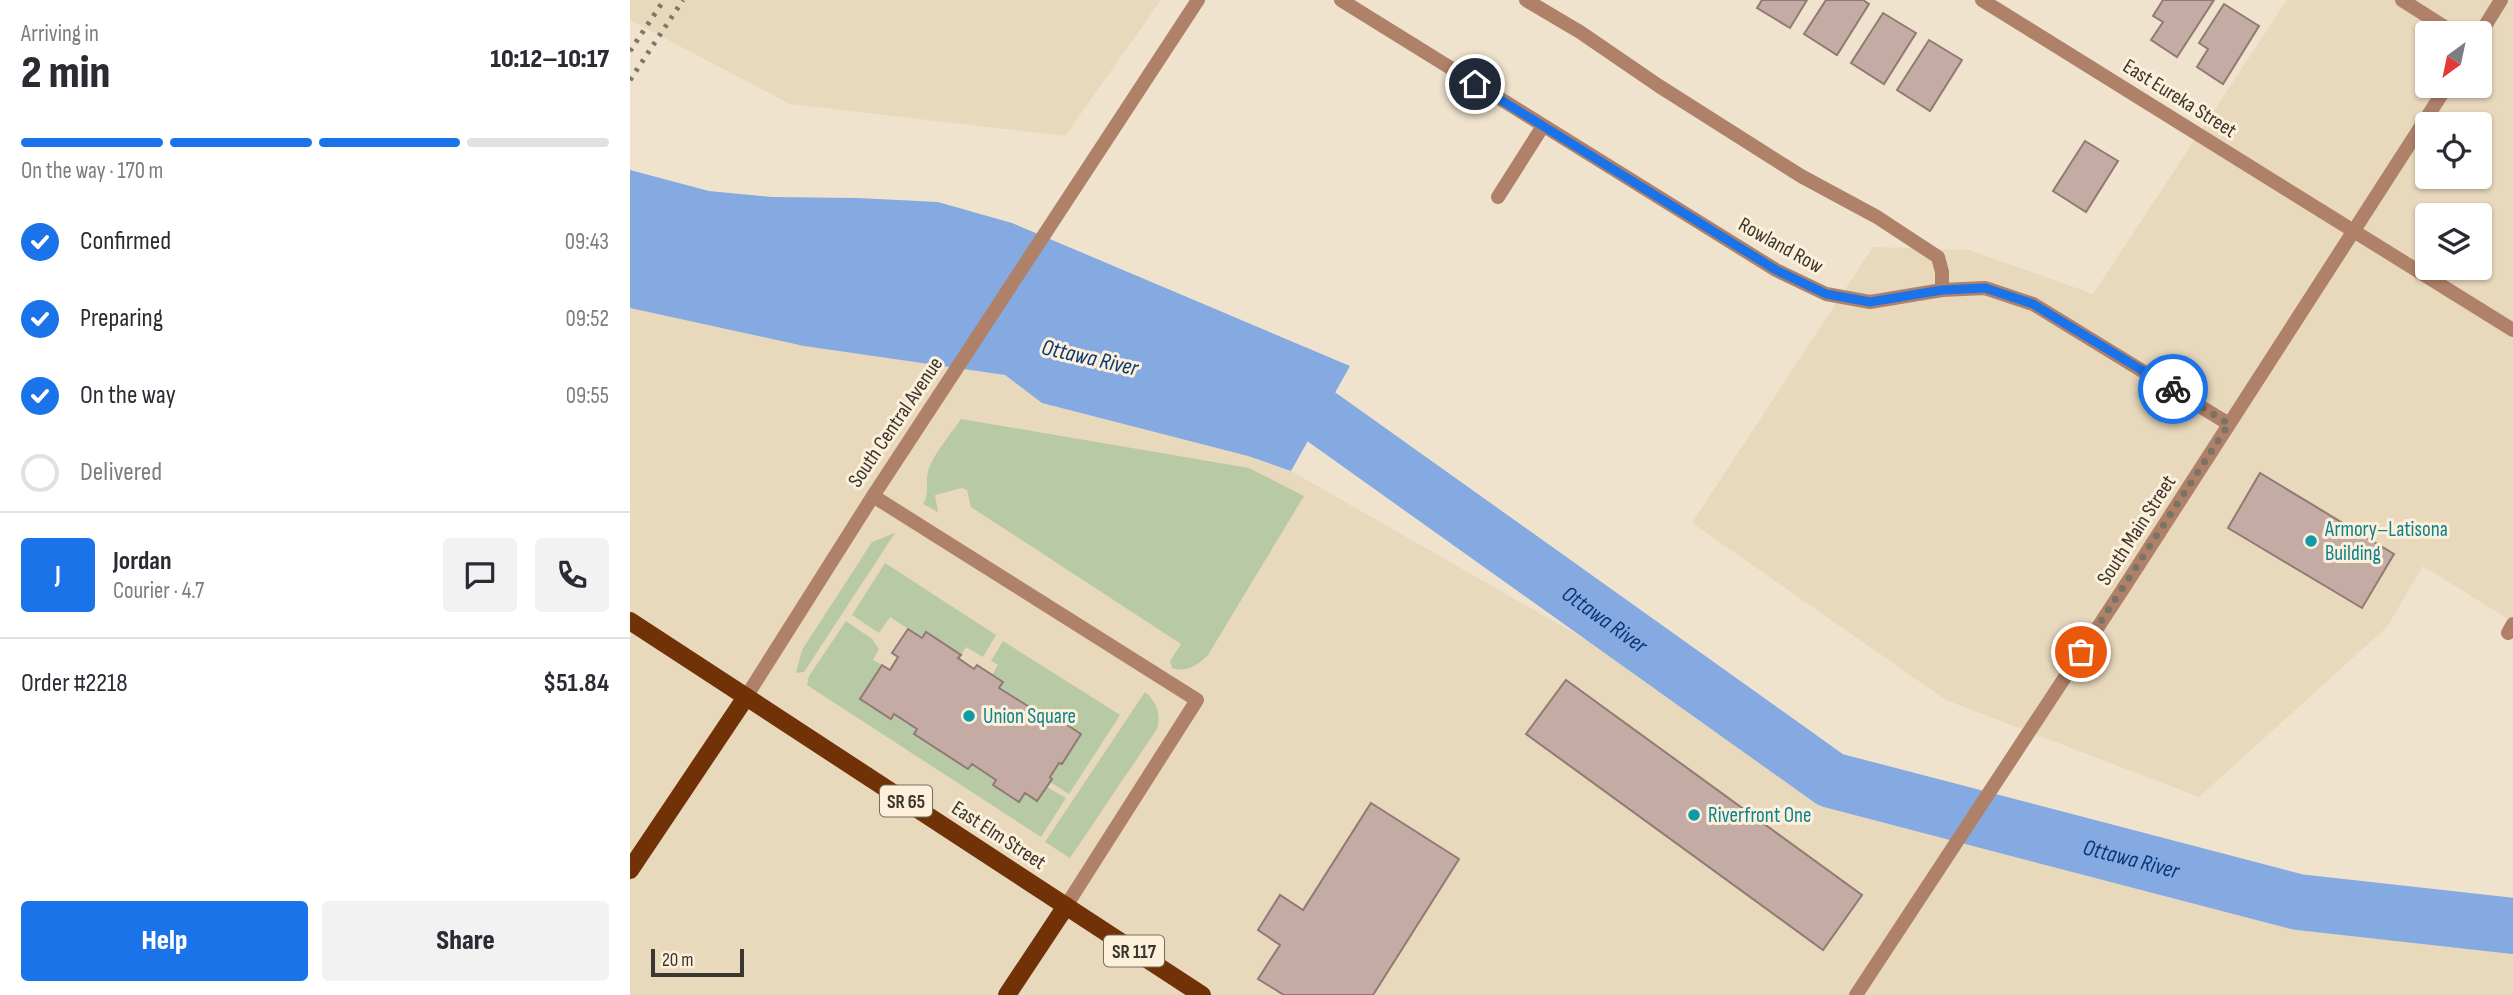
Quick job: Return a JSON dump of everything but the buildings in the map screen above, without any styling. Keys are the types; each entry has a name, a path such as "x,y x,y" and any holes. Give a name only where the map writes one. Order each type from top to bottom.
{"main road":[{"name":"East Elm Street","path":"630,621 1202,995"},
{"name":"South Central Avenue","path":"630,870 746,697"},
{"path":"1007,995 1066,906"}],"street":[{"name":"South Central Avenue","path":"746,697 873,496 1198,0"},
{"name":"Rowland Row","path":"1340,0 1776,270 1826,294 1870,302 1942,290 1985,288 2033,304 2229,424"},
{"path":"1526,0 1580,32 1659,86 1801,176 1877,216 1938,257 1942,272 1942,290"},
{"name":"East Eureka Street","path":"1982,0 2513,330"},
{"path":"2402,0 2435,21"},
{"path":"2488,21 2501,0"},
{"name":"South Main Street","path":"1856,995 2123,589 2439,98"},
{"path":"1498,197 1543,126"},
{"path":"873,496 1197,700 1066,906"}],"shaded area":[{"path":"630,0 1161,0 1065,136 790,104 630,20"},
{"path":"2287,0 2513,0 2513,622 2423,566 2387,627 2199,797 1946,700 1692,523 1873,247 1969,250 2093,294"},
{"path":"630,308 804,346 1005,375 1042,403 1248,456 1291,471 1831,780 2298,902 2513,926 2513,995 630,995"}],"green space":[{"path":"961,419 1249,468 1304,496 1208,655 1192,667 1172,668 1170,661 1181,644 971,507 967,490 962,488 935,495 938,512 923,504 930,465"},
{"path":"895,533 804,672 796,673 802,650 872,542"},
{"path":"885,563 996,635 983,657 966,647 961,655 927,632 922,638 890,617 879,633 852,615"},
{"path":"846,621 872,639 879,649 873,660 882,665 861,699 894,714 917,729 914,734 968,769 972,764 996,780 1019,801 1025,793 1037,801 1047,787 1066,798 1041,837 807,685 809,676"},
{"path":"1003,641 1120,715 1069,794 1050,782 1050,777 1059,763 1062,764 1081,734 1055,717 1052,721 999,688 1002,682 992,675 998,665 991,661"},
{"path":"1145,692 1157,709 1157,729 1070,858 1045,842"}],"water":[{"path":"630,170 709,191 772,197 938,202 1012,223 1350,366 1291,471 1248,456 1042,403 1005,375 804,346 630,308"}],"waterway":[{"name":"Ottawa River","path":"1249,394 1309,408 1831,780 2298,902 2513,926"}],"railway":[{"path":"630,51 664,0"},
{"path":"630,80 683,0"}],"way so far":[{"path":"2081,652 2229,424 2173,389"}],"place":[{"name":"Armory–Latisona Building","path":"2311,541"},
{"name":"Union Square","path":"969,716"},
{"name":"Riverfront One","path":"1694,815"}],"route":[{"path":"1475,84 1776,270 1826,294 1870,302 1942,290 1985,288 2033,304 2173,389"}]}
